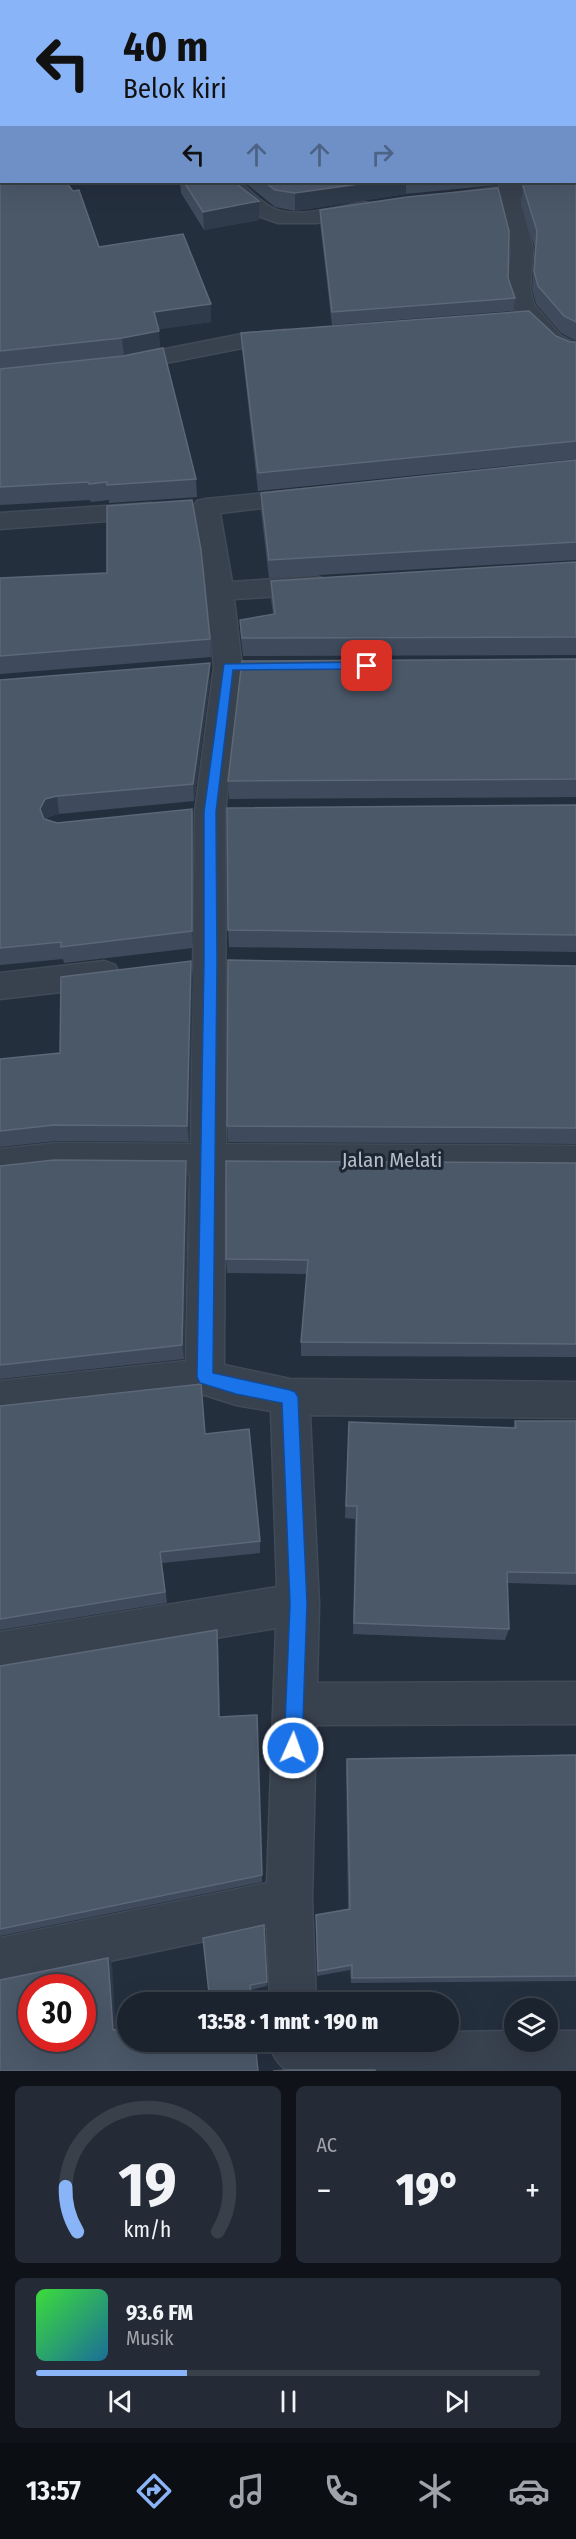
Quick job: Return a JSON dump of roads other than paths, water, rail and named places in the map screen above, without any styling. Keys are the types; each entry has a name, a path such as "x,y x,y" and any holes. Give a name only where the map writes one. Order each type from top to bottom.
{"street":[{"path":"229,183 267,214 278,217 295,219 384,205"},
{"path":"440,199 509,187 576,186"},
{"path":"509,187 509,204 522,249 519,289 523,306 552,340 567,351 576,351"},
{"path":"509,321 532,319"},
{"path":"94,369 173,356 242,341 303,335"},
{"path":"0,521 187,509 337,494"},
{"path":"187,509 219,591 228,667 210,813 211,962 205,1377"},
{"path":"219,591 340,584"},
{"path":"0,986 128,971"},
{"name":"Jalan Melati","path":"0,1164 57,1158 576,1161"},
{"path":"0,1399 205,1377 236,1387 290,1397 576,1400"},
{"path":"290,1397 298,1604 289,1901 294,1992"},
{"path":"0,1653 298,1604"},
{"path":"295,1704 576,1703"},
{"path":"0,1961 289,1901"},
{"path":"301,2052 401,2063 576,2055"}]}
